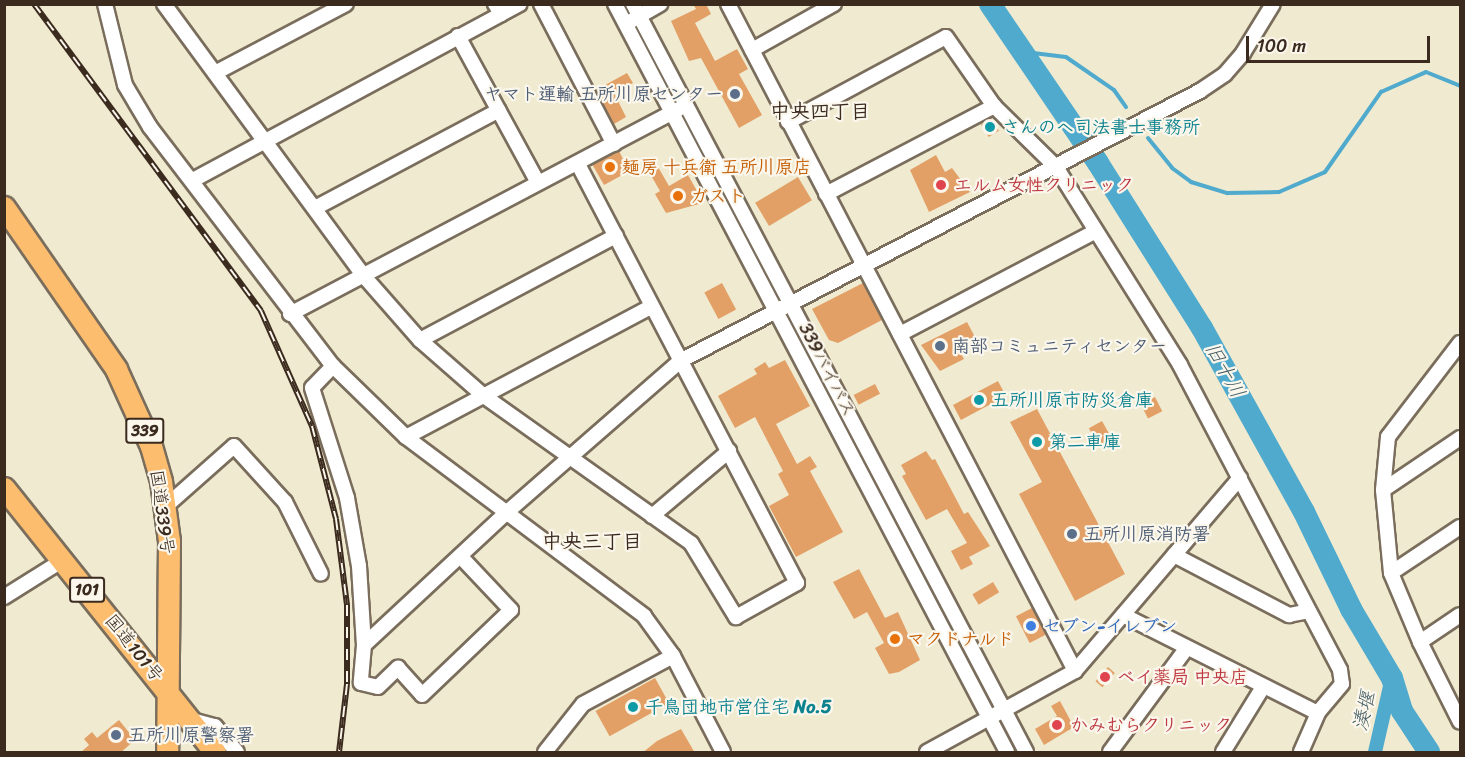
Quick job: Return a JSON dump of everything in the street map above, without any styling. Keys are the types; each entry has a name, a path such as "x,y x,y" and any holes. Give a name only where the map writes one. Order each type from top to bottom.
{"highway":[{"name":"国道339号","path":"4,207 116,369 151,446 165,507 170,692 167,753"},
{"name":"国道101号","path":"4,488 170,692 215,753"}],"street":[{"path":"105,4 110,37 124,85 150,127 193,180 290,314 333,366 406,437 506,513 617,592 644,616 673,656 723,753"},
{"path":"215,74 346,4"},
{"path":"193,180 263,139 458,36 498,9 520,4"},
{"path":"541,4 614,144"},
{"name":"339バイパス","path":"615,4 1007,753"},
{"path":"625,24 636,10 661,4"},
{"path":"728,4 1075,671"},
{"path":"752,50 834,4"},
{"path":"364,645 506,513 680,361 1160,113 1225,74 1261,30 1273,4"},
{"path":"166,5 362,274 420,340 484,396 691,543 736,617 797,583 577,163"},
{"path":"636,10 792,303 1026,753"},
{"path":"458,36 538,183"},
{"path":"788,122 946,37 994,106 1060,165 1096,231 1180,365 1340,670 1342,684 1318,713 1301,753"},
{"path":"290,314 685,105"},
{"path":"826,194 994,106"},
{"path":"315,208 499,110"},
{"path":"900,334 1096,231"},
{"path":"420,340 615,236"},
{"path":"406,437 651,307"},
{"path":"1458,712 1420,642 1392,573 1383,490 1388,437 1461,344"},
{"path":"333,366 316,380 312,388 347,498 358,566 364,645 361,683 378,687 398,668 422,695 511,610 461,557"},
{"path":"1383,490 1461,438"},
{"path":"165,507 234,446 285,502 321,574"},
{"path":"652,516 729,451"},
{"path":"927,753 1075,671 1240,478"},
{"path":"1392,573 1461,526"},
{"path":"1174,555 1289,615 1309,611"},
{"path":"4,597 63,561"},
{"path":"1123,615 1186,649 1318,713"},
{"path":"1420,642 1461,615"},
{"path":"1110,753 1186,649"},
{"path":"545,753 583,704 673,656"},
{"path":"1223,753 1263,687"},
{"path":"188,719 202,753"},
{"path":"188,719 215,726 237,753"}],"building":[{"name":"ヤマト運輸 五所川原センター","path":"693,4 706,4 711,14 695,23 715,61 737,49 748,69 739,74 762,115 739,128 701,58 689,61 671,21 696,9"},
{"path":"627,73 633,83 614,93 626,117 614,124 596,90"},
{"name":"さんのへ司法書士事務所","path":"991,118 999,131 989,137 981,124"},
{"name":"麺房 十兵衛 五所川原店","path":"619,151 627,167 626,173 604,185 592,164"},
{"name":"エルム女性クリニック","path":"936,155 945,172 952,168 970,192 929,212 910,170"},
{"name":"ガスト","path":"654,160 669,186 688,175 701,198 697,201 699,204 666,213 655,194 660,191 645,165"},
{"path":"798,177 812,200 769,226 755,203"},
{"path":"722,283 736,309 718,319 704,292"},
{"path":"863,283 882,320 838,343 829,340 812,309"},
{"name":"南部コミュニティセンター","path":"967,322 975,337 957,347 964,359 940,371 921,345"},
{"path":"785,360 810,406 776,424 797,464 810,456 817,467 810,471 843,532 796,557 769,506 789,495 778,474 783,471 755,417 735,428 718,396 757,374 754,369 765,362 769,368"},
{"name":"五所川原市防災倉庫","path":"998,381 1006,396 961,420 953,405"},
{"path":"875,384 880,394 859,405 854,395"},
{"path":"1155,397 1162,411 1148,419 1141,404"},
{"name":"五所川原消防署","path":"1037,409 1125,574 1075,601 1019,494 1042,482 1010,422"},
{"path":"1102,421 1112,439 1099,447 1089,428"},
{"path":"926,451 932,460 935,459 964,514 968,512 990,546 969,557 973,564 961,570 951,551 967,543 947,509 926,520 902,476 906,474 901,465"},
{"path":"859,569 885,618 898,612 920,660 899,672 889,674 875,648 884,643 867,612 854,619 833,582"},
{"path":"993,582 999,592 979,605 972,594"},
{"name":"セブン-イレブン","path":"1032,608 1046,635 1030,643 1016,616"},
{"name":"ベイ薬局 中央店","path":"1108,667 1115,673 1102,687 1096,681"},
{"name":"千鳥団地市営住宅 No.5","path":"655,678 669,703 610,736 596,711"},
{"name":"かみむらクリニック","path":"1060,701 1074,727 1044,745 1035,729 1057,716 1051,706"},
{"name":"五所川原警察署","path":"119,720 135,740 120,753 80,753 89,745 84,739 92,732 97,738"},
{"path":"681,729 695,753 642,753 657,741"}],"waterway":[{"name":"旧十川","path":"990,4 1098,163 1202,328 1304,512 1351,609 1392,678 1402,711 1429,752"},
{"path":"1025,52 1066,57 1114,90 1126,107"},
{"path":"1148,138 1172,168 1191,182 1227,193 1279,192 1325,172 1381,92 1426,72 1460,86"},
{"name":"湊堰","path":"1375,752 1392,678"}],"railway":[{"path":"34,4 261,311 312,426 336,519 347,605 347,684 339,752"}],"place":[{"name":"ヤマト運輸 五所川原センター","path":"735,94"},
{"name":"さんのへ司法書士事務所","path":"990,127"},
{"name":"麺房 十兵衛 五所川原店","path":"610,167"},
{"name":"エルム女性クリニック","path":"941,185"},
{"name":"ガスト","path":"678,196"},
{"name":"南部コミュニティセンター","path":"940,346"},
{"name":"五所川原市防災倉庫","path":"979,400"},
{"name":"第二車庫","path":"1037,442"},
{"name":"五所川原消防署","path":"1072,534"},
{"name":"セブン-イレブン","path":"1031,626"},
{"name":"マクドナルド","path":"895,639"},
{"name":"ベイ薬局 中央店","path":"1105,677"},
{"name":"千鳥団地市営住宅 No.5","path":"633,707"},
{"name":"かみむらクリニック","path":"1057,725"},
{"name":"五所川原警察署","path":"116,735"}],"district":[{"name":"中央四丁目","path":"820,111"},
{"name":"中央三丁目","path":"592,541"}]}
